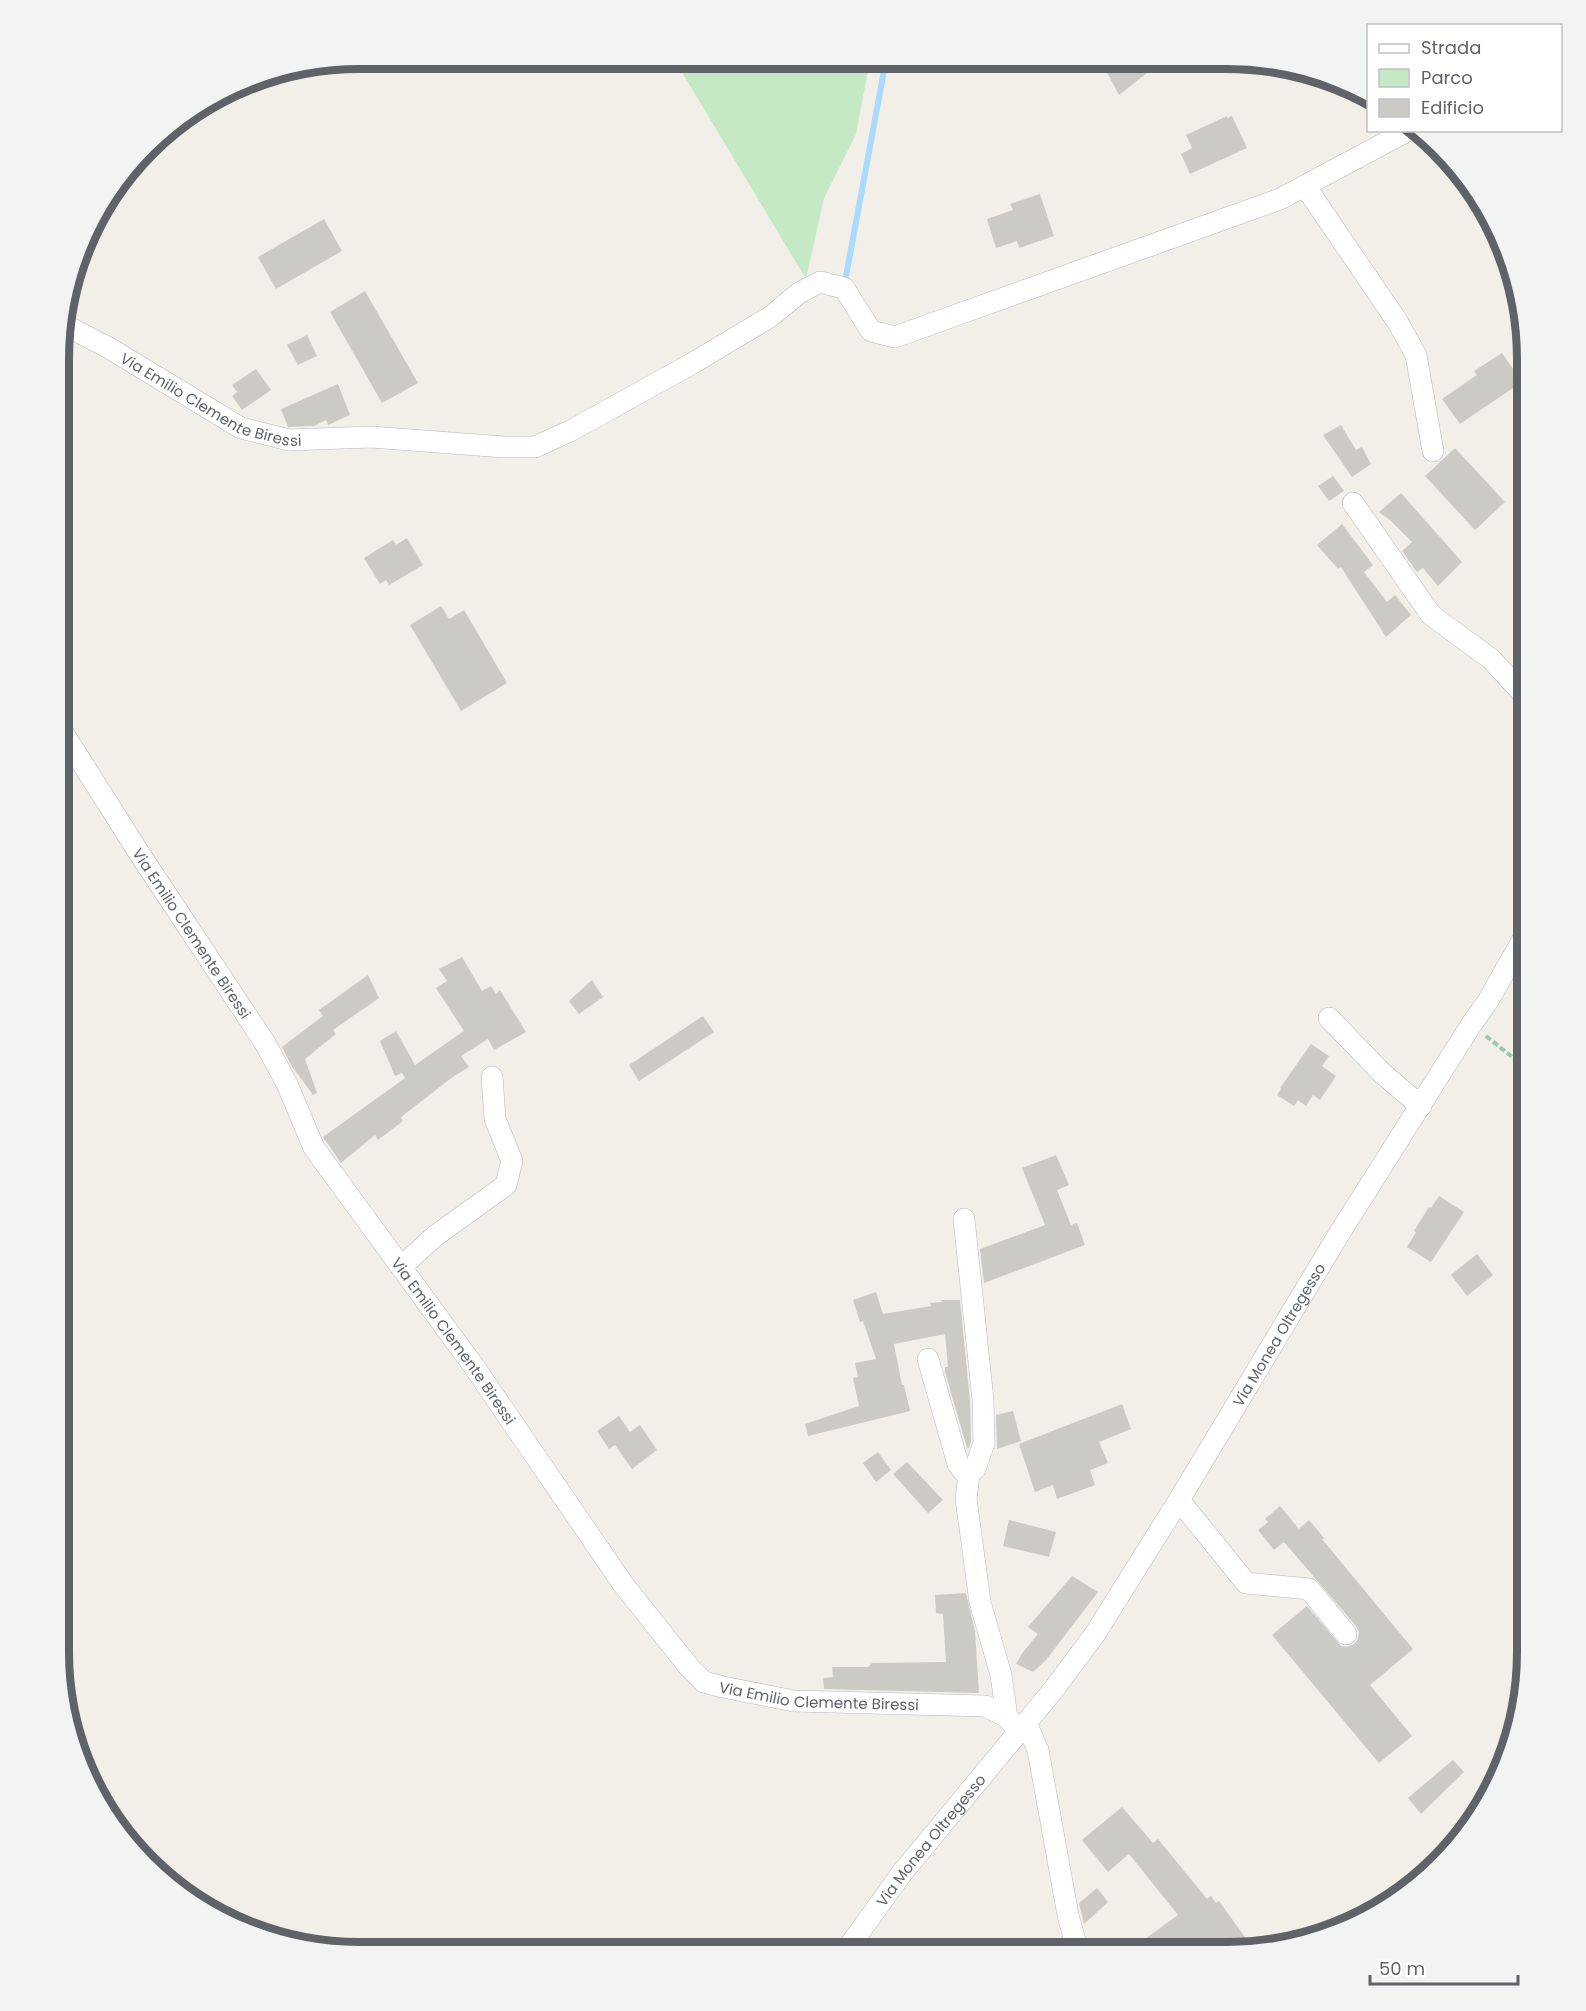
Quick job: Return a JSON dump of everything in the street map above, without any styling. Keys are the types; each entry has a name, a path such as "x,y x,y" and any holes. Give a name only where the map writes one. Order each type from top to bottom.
{"street":[{"name":"Via Emilio Clemente Biressi","path":"71,328 109,348 241,428 289,440 370,437 504,447 535,447 572,430 693,363 770,317 799,293 820,282 844,288 872,331 896,337 1280,199 1405,132"},
{"path":"1305,186 1397,321 1416,356 1433,451"},
{"path":"1353,503 1431,615 1491,658 1517,687"},
{"name":"Via Emilio Clemente Biressi","path":"69,742 266,1043 287,1084 314,1148 475,1368 623,1584 689,1667 704,1682 794,1701 985,1706 1018,1723"},
{"name":"Via Monea Oltregesso","path":"852,1942 902,1873 1018,1723 1095,1634 1333,1245 1471,1025 1517,962"},
{"path":"1329,1018 1383,1074 1421,1106"},
{"path":"402,1266 435,1236 506,1185 512,1161 495,1119 492,1077"},
{"path":"964,1219 983,1401 984,1443 975,1469 969,1474 966,1499 980,1602 1001,1675 1003,1693 1018,1723 1038,1750 1068,1915 1075,1942"},
{"path":"928,1359 958,1464 963,1472 969,1474"},
{"path":"1179,1500 1246,1583 1309,1589 1346,1635"},
{"path":"985,1706 1003,1693"}],"path":[{"path":"1471,1025 1517,1062"}],"green space":[{"path":"680,69 868,69 856,134 824,198 806,279"}],"building":[{"path":"1105,69 1152,69 1119,95"},
{"path":"1227,116 1227,118 1232,116 1247,148 1190,174 1181,154 1192,148 1186,135"},
{"path":"1040,194 1054,236 1019,248 1017,241 996,248 987,219 1013,210 1010,204"},
{"path":"324,219 342,251 276,289 258,257"},
{"path":"365,291 418,383 382,403 330,312"},
{"path":"307,335 317,356 298,365 287,345"},
{"path":"1502,353 1517,375 1517,385 1460,424 1442,399 1477,375 1474,371"},
{"path":"256,369 271,390 242,410 232,396 237,392 232,385"},
{"path":"338,384 350,415 328,425 326,420 314,426 288,427 281,409"},
{"path":"1341,425 1356,450 1362,447 1371,464 1352,477 1323,435"},
{"path":"1455,448 1505,502 1475,530 1425,476"},
{"path":"1333,476 1344,491 1329,501 1318,486"},
{"path":"1401,493 1462,562 1438,586 1423,568 1417,572 1402,551 1412,542 1379,512"},
{"path":"1342,524 1373,565 1364,572 1387,602 1395,595 1411,615 1386,637 1341,567 1338,569 1317,545"},
{"path":"407,538 423,565 389,585 386,580 380,584 364,558 393,540 396,545"},
{"path":"441,606 449,619 464,610 507,683 461,711 410,625"},
{"path":"462,957 482,991 491,986 496,994 500,990 526,1032 494,1050 488,1039 461,1056 469,1067 401,1117 403,1121 378,1140 375,1135 341,1163 323,1137 405,1078 402,1073 395,1076 380,1041 396,1031 415,1065 464,1031 436,988 447,981 439,969"},
{"path":"368,975 379,998 333,1030 336,1034 305,1059 317,1093 313,1095 291,1065 282,1047 323,1016 319,1010"},
{"path":"592,980 603,997 579,1014 569,1001"},
{"path":"703,1016 714,1032 639,1081 629,1065"},
{"path":"1311,1044 1329,1056 1322,1066 1336,1076 1320,1100 1313,1095 1306,1106 1298,1100 1294,1106 1277,1095"},
{"path":"1056,1155 1069,1185 1057,1190 1071,1225 1077,1223 1085,1245 984,1283 980,1249 1045,1225 1022,1168"},
{"path":"1439,1196 1464,1212 1431,1262 1407,1247 1429,1207 1431,1208"},
{"path":"1477,1254 1493,1275 1467,1296 1451,1275"},
{"path":"876,1292 883,1314 931,1306 930,1303 942,1302 941,1300 960,1300 970,1401 971,1441 969,1448 967,1448 945,1372 945,1367 948,1367 945,1334 894,1344 910,1411 808,1436 805,1424 859,1406 853,1378 858,1377 855,1363 876,1359 853,1300"},
{"path":"1122,1404 1131,1429 1099,1442 1108,1463 1090,1470 1095,1485 1057,1499 1053,1485 1035,1492 1019,1444"},
{"path":"1013,1411 1021,1441 997,1449 996,1415"},
{"path":"619,1416 630,1432 640,1425 657,1450 632,1469 615,1445 609,1449 597,1431"},
{"path":"878,1452 891,1470 876,1482 863,1463"},
{"path":"907,1462 943,1500 928,1513 893,1474"},
{"path":"1280,1506 1299,1529 1309,1520 1324,1538 1322,1539 1413,1649 1370,1685 1412,1736 1379,1763 1272,1635 1307,1606 1341,1646 1347,1647 1354,1644 1359,1632 1284,1542 1274,1550 1258,1530 1268,1522 1265,1519"},
{"path":"1009,1520 1056,1532 1049,1557 1003,1546"},
{"path":"1072,1576 1098,1592 1046,1660 1033,1672 1016,1664 1038,1634 1028,1627"},
{"path":"966,1593 975,1631 979,1693 824,1689 823,1678 833,1677 832,1667 868,1667 872,1663 946,1662 943,1614 936,1613 935,1595"},
{"path":"1453,1760 1464,1772 1421,1814 1408,1798"},
{"path":"1122,1807 1153,1843 1158,1839 1207,1899 1211,1896 1216,1903 1219,1901 1248,1941 1141,1942 1178,1915 1129,1854 1108,1872 1082,1840"},
{"path":"1097,1888 1108,1902 1084,1924 1079,1903"}],"waterway":[{"path":"846,276 884,69"}]}
